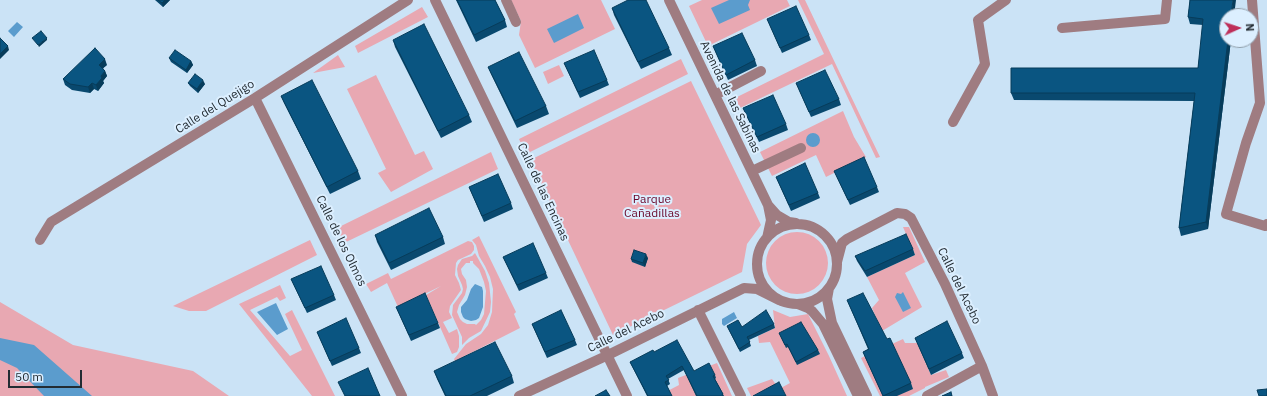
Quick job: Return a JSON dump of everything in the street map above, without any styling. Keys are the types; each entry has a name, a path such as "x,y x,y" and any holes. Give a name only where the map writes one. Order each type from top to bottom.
{"street":[{"name":"Calle del Quejigo","path":"40,240 51,222 255,98 408,0"},
{"name":"Calle de las Encinas","path":"435,0 606,356 627,396"},
{"path":"506,0 516,22"},
{"name":"Avenida de las Sabinas","path":"669,0 768,205 771,220 767,238"},
{"path":"953,122 985,64 978,20 1006,0"},
{"path":"1062,28 1165,19 1167,0"},
{"path":"1252,0 1260,103 1246,143 1226,214 1265,226 1267,224"},
{"path":"715,95 761,71"},
{"name":"Calle de los Olmos","path":"255,98 402,396"},
{"path":"752,171 801,148"},
{"name":"Avenida de las Sabinas","path":"768,205 781,217 789,222 798,224"},
{"name":"Calle del Acebo","path":"847,238 897,213 905,214 911,218 945,284 982,366 993,396"},
{"path":"744,288 752,278 759,253 767,238 780,228 798,224 810,226 835,238 847,238"},
{"path":"821,232 829,240 837,262"},
{"path":"847,238 842,243 836,273 829,288 827,299 832,323 867,396"},
{"path":"757,264 759,276 764,287 779,300"},
{"name":"Calle del Acebo","path":"519,396 606,356 744,288"},
{"path":"744,288 757,289 779,300 791,304 798,304 817,300 829,288"},
{"path":"798,304 812,311 823,324 858,396"},
{"path":"698,310 741,396"},
{"path":"927,396 982,366"}],"green space":[{"path":"511,0 601,0 615,29 535,68 519,35 521,21"},
{"path":"702,0 787,0 790,6 708,46 689,6"},
{"path":"798,0 805,0 880,157 876,158 832,64 740,108 735,98 824,54"},
{"path":"422,7 428,17 358,53 355,46"},
{"path":"338,55 345,67 313,73"},
{"path":"681,59 688,74 526,154 519,139"},
{"path":"559,65 564,76 548,84 543,72"},
{"path":"376,75 415,155 424,151 433,169 391,192 378,173 386,169 347,89"},
{"name":"Parque Cañadillas","path":"691,81 761,225 747,244 742,272 613,335 530,160"},
{"path":"843,111 854,137 866,157 826,177 816,155 772,176 760,152"},
{"path":"491,152 498,169 344,243 337,228"},
{"path":"903,227 909,227 925,262 905,273 922,307 882,331 872,308 879,300 867,277 915,255"},
{"path":"797,232 809,235 819,241 825,251 828,263 825,275 819,285 809,291 797,294 785,291 775,285 769,275 766,263 769,251 775,241 785,235"},
{"path":"479,236 516,312 514,314 520,328 455,361 454,359 466,344 481,334 488,325 492,312 493,289 490,277 479,256 476,245 472,240"},
{"path":"310,240 317,255 206,311 189,311 173,306"},
{"path":"468,241 472,242 474,250 471,254 458,260 456,263 455,275 461,290 450,306 449,312 452,318 443,322 449,333 457,329 459,336 459,347 457,352 452,354 426,295 441,286 398,307 387,283 371,292 366,284 388,273 391,279"},
{"path":"475,253 485,271 489,283 491,302 490,312 481,331 469,338 462,345 462,337 452,315 453,305 462,293 463,289 457,269 462,259 472,256","holes":["473,261 479,269 486,291 484,314 476,325 463,322 457,312 467,287 466,280 461,269 466,263"]},
{"path":"280,285 286,298 280,301 277,297 250,310 290,356 302,350 285,314 292,310 335,396 312,396 239,304"},
{"path":"0,302 73,345 193,371 229,396 0,396"},
{"path":"773,310 790,317 808,314 847,396 751,396 747,388 772,379 779,389 790,383 770,342 759,343 758,336 775,328"},
{"path":"903,339 905,343 917,343 931,375 946,370 949,377 925,387 909,396 880,396 861,358"},
{"path":"717,363 732,396 658,396 679,385 678,378"}],"water":[{"path":"729,0 750,0 748,5 750,10 719,24 711,8"},
{"path":"578,14 584,28 554,43 547,29"},
{"path":"17,22 23,27 14,37 8,31"},
{"path":"813,133 818,135 820,140 818,145 813,147 808,145 806,140 808,135"},
{"path":"475,284 482,287 483,307 479,318 471,321 463,317 461,307 467,300 471,289"},
{"path":"903,292 911,308 903,312 895,297 897,293 901,294"},
{"path":"276,303 288,329 277,335 257,312"},
{"path":"734,312 737,318 724,326 722,324 722,319"},
{"path":"0,338 34,345 92,396 44,396 17,368 0,360"}],"building":[{"path":"158,0 165,0 162,3"},
{"path":"457,0 495,0 505,20 474,35"},
{"path":"628,0 646,0 669,48 638,62 612,8"},
{"path":"1190,0 1233,0 1232,8 1219,8 1219,48 1227,48 1206,222 1179,228 1195,93 1011,93 1011,68 1198,68 1203,19 1188,17"},
{"path":"796,6 809,35 780,48 767,19"},
{"path":"424,24 469,115 438,131 393,40"},
{"path":"41,31 47,38 38,45 32,38"},
{"path":"742,33 755,60 726,75 713,46"},
{"path":"0,38 8,46 0,54"},
{"path":"95,48 105,59 99,65 105,71 101,76 102,78 96,85 92,83 88,87 70,84 63,79"},
{"path":"175,50 191,61 186,70 169,58"},
{"path":"594,50 607,80 578,92 564,63"},
{"path":"519,52 546,106 515,121 488,67"},
{"path":"825,70 839,99 809,112 796,83"},
{"path":"195,74 203,80 197,89 188,83"},
{"path":"312,80 358,171 327,187 281,96"},
{"path":"773,95 786,124 757,137 743,108"},
{"path":"864,157 877,187 848,200 834,171"},
{"path":"805,163 818,193 789,205 776,177"},
{"path":"498,174 511,203 482,216 469,187"},
{"path":"429,208 443,237 389,263 375,235"},
{"path":"906,234 913,249 865,271 855,256"},
{"path":"533,243 546,273 517,285 503,257"},
{"path":"634,250 646,254 643,263 631,259"},
{"path":"321,266 334,295 305,308 291,279"},
{"path":"425,293 438,323 409,335 396,307"},
{"path":"863,293 887,339 890,338 911,383 883,396 863,352 869,349 847,300"},
{"path":"561,310 575,340 545,352 532,324"},
{"path":"766,310 774,324 747,337 750,342 739,349 727,326 738,320 742,327"},
{"path":"346,318 359,348 330,361 317,332"},
{"path":"947,321 962,353 929,369 915,338"},
{"path":"801,322 818,350 796,362 787,344 785,345 779,333"},
{"path":"677,340 694,371 709,363 715,375 713,376 723,396 697,396 682,366 666,376 669,380 665,382 672,396 648,396 630,362"},
{"path":"495,342 512,376 470,396 446,396 434,371"},
{"path":"368,368 380,396 345,396 338,382"},
{"path":"779,382 786,396 753,396"},
{"path":"1267,389 1267,396 1259,396 1257,390"},
{"path":"606,390 610,396 595,396"},
{"path":"951,392 952,396 942,396"}]}
